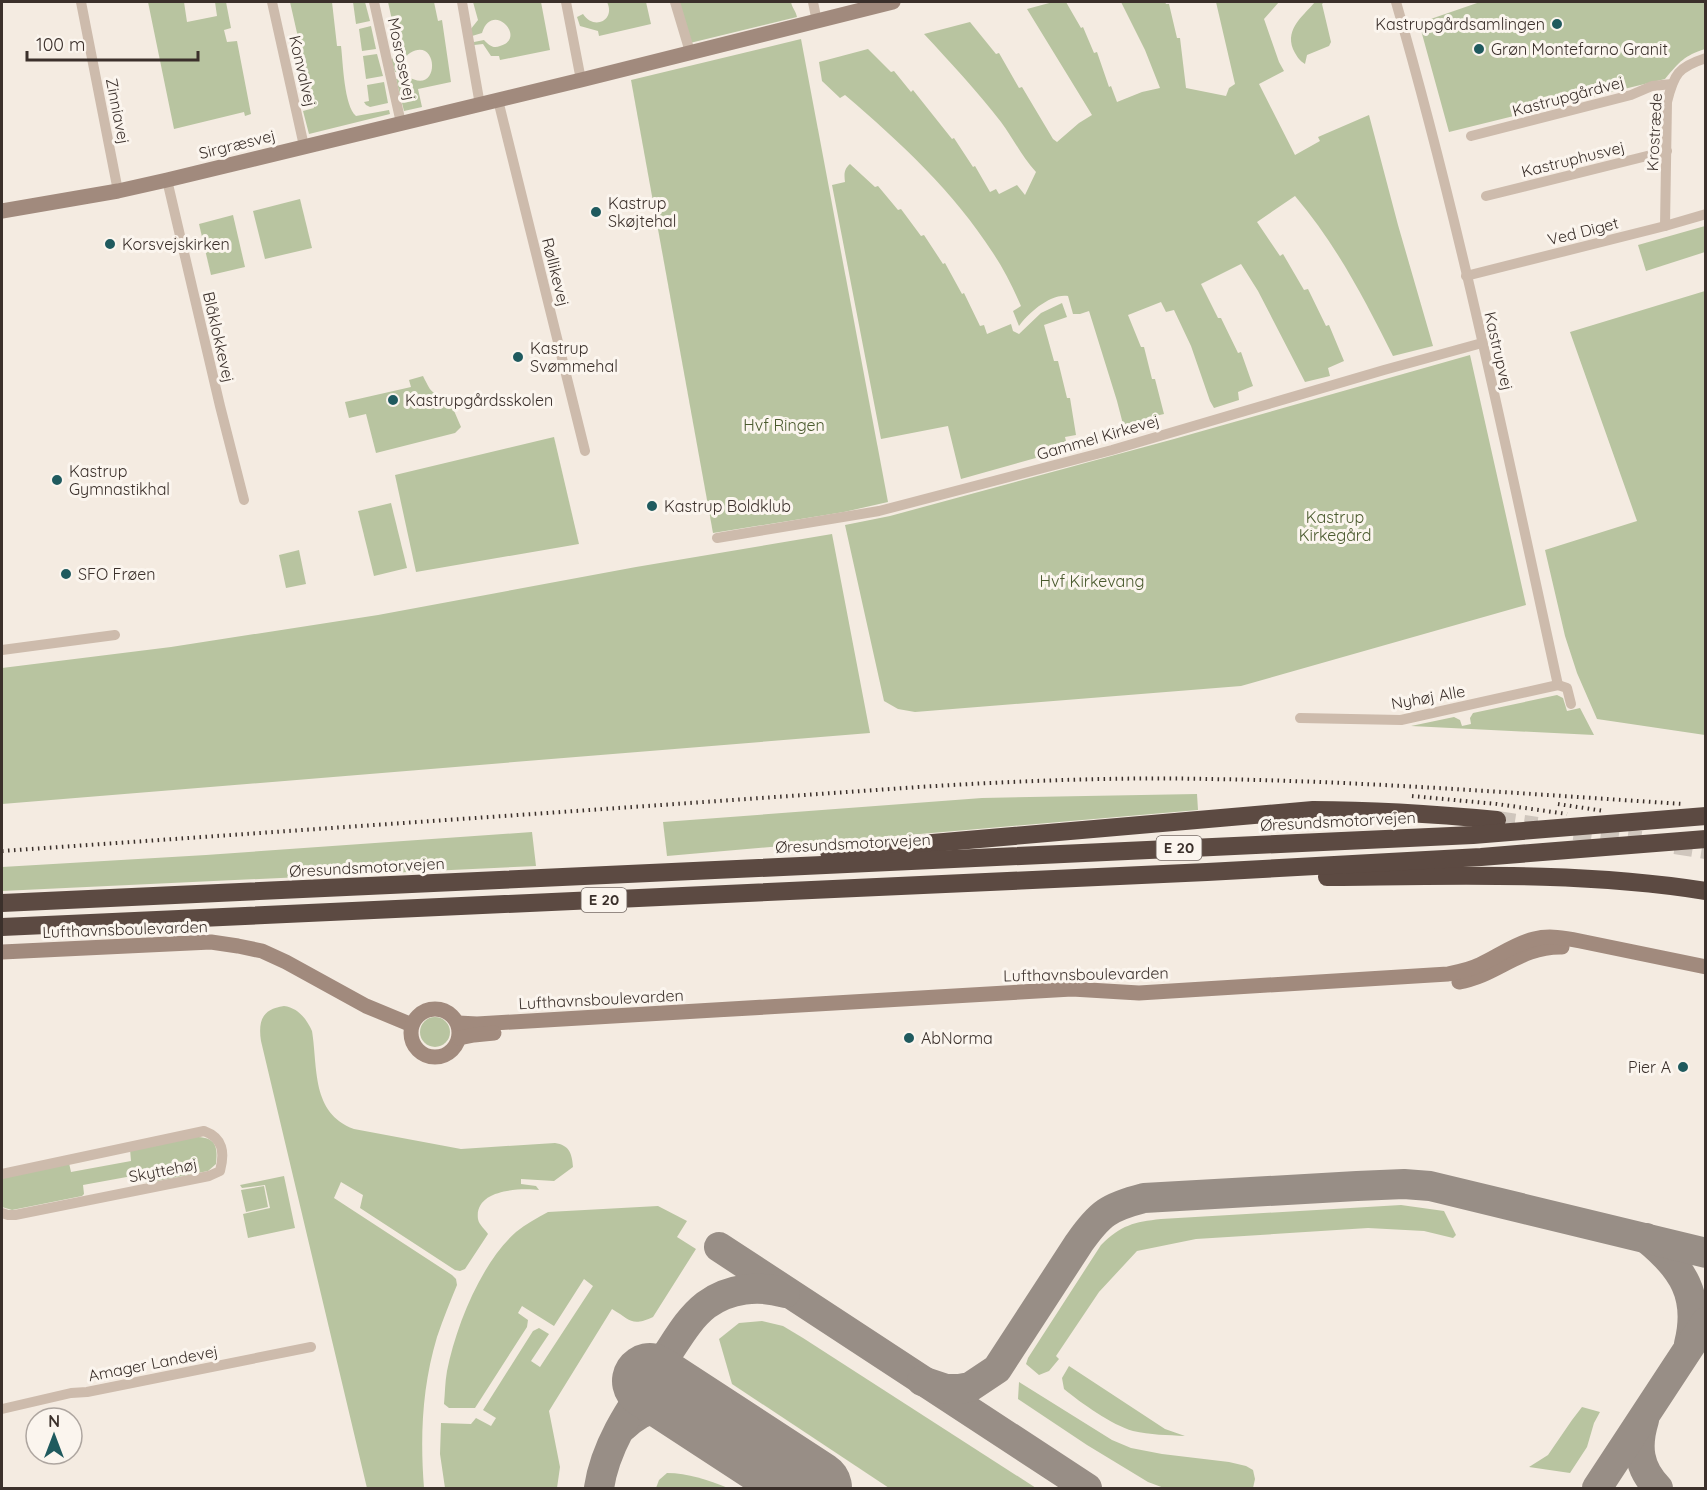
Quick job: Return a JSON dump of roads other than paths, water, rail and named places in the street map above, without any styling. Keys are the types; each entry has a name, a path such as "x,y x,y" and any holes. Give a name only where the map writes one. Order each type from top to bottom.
{"highway":[{"path":"651,872 720,861 1313,810 1418,813 1497,820"},
{"name":"Øresundsmotorvejen","path":"2,903 1473,835 1706,816"},
{"name":"E 20","path":"2,927 1207,872 1481,857 1706,839"},
{"path":"1207,872 1306,877 1531,876 1662,884 1706,891"}],"street":[{"name":"Zinniavej","path":"81,2 118,191"},
{"name":"Konvalvej","path":"272,2 304,146"},
{"name":"Mosrosevej","path":"374,2 401,123"},
{"path":"462,2 480,105"},
{"path":"566,2 581,80"},
{"path":"675,2 690,52"},
{"path":"813,2 817,22"},
{"name":"Sirgræsvej","path":"2,211 167,180 893,2"},
{"name":"Kastrupvej","path":"1396,2 1436,150 1466,276 1558,685 1567,688 1571,704"},
{"name":"Krostræde","path":"1665,226 1667,102 1677,73 1690,63 1706,58"},
{"name":"Kastrupgårdvej","path":"1471,136 1631,95 1652,86 1672,84"},
{"name":"Røllikevej","path":"498,100 585,451"},
{"name":"Kastruphusvej","path":"1486,196 1667,151"},
{"name":"Blåklokkevej","path":"167,180 244,500"},
{"name":"Ved Diget","path":"1466,276 1706,214"},
{"name":"Gammel Kirkevej","path":"717,538 879,511 1112,450 1384,370 1482,344"},
{"path":"2,650 115,635"},
{"name":"Nyhøj Alle","path":"1300,718 1401,720 1558,685"},
{"name":"Lufthavnsboulevarden","path":"458,1031 477,1024 1072,989 1139,993 1448,974 1479,965 1534,939 1551,937 1706,968"},
{"name":"Lufthavnsboulevarden","path":"2,952 211,942 238,946 262,951 366,1006 412,1025"},
{"name":"Lufthavnsboulevarden","path":"458,1031 474,1035 1078,999 1128,1002 1440,985 1462,982 1483,975 1522,954 1544,948 1561,947 1706,976"},
{"path":"436,1008 450,1014 458,1031 456,1046 444,1056 428,1056 416,1048 410,1033 412,1025 421,1012 436,1008"},
{"name":"Skyttehøj","path":"2,1174 204,1131 214,1135 222,1147 224,1159 220,1171 209,1176 15,1215 2,1213"},
{"name":"Amager Landevej","path":"2,1408 310,1347"}],"tunnel":[{"path":"1497,820 1537,826"},
{"path":"1574,831 1641,840"},
{"path":"1675,845 1706,850"}],"railway":[{"path":"2,851 919,787 1063,780 1172,779 1327,782 1684,804"},
{"path":"1412,796 1497,804 1567,814"},
{"path":"1558,804 1604,811"}],"place":[{"name":"Kastrupgårdsamlingen","path":"1557,24"},
{"name":"Grøn Montefarno Granit","path":"1479,49"},
{"name":"Kastrup Skøjtehal","path":"596,212"},
{"name":"Korsvejskirken","path":"110,244"},
{"name":"Kastrup Svømmehal","path":"518,357"},
{"name":"Kastrupgårdsskolen","path":"393,400"},
{"name":"Kastrup Gymnastikhal","path":"57,480"},
{"name":"Kastrup Boldklub","path":"652,506"},
{"name":"SFO Frøen","path":"66,574"},
{"name":"AbNorma","path":"909,1038"},
{"name":"Pier A","path":"1683,1067"}],"park label":[{"name":"Hvf Ringen","path":"784,425"},
{"name":"Kastrup Kirkegård","path":"1335,526"},
{"name":"Hvf Kirkevang","path":"1092,581"}]}
